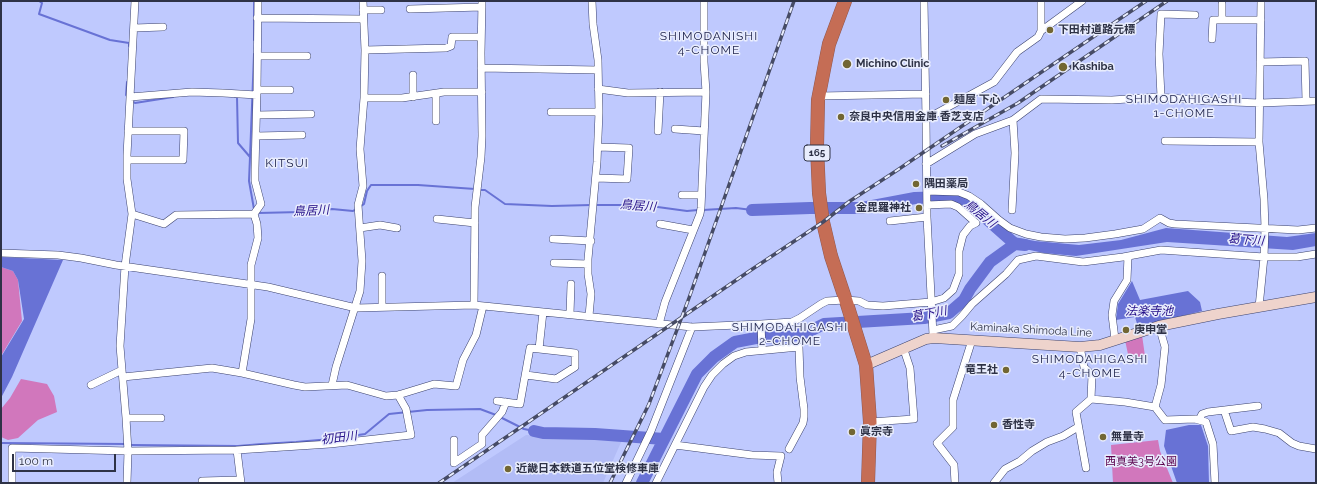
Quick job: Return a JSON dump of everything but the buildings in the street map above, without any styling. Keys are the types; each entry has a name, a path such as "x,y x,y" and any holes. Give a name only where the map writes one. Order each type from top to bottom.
{"highway":[{"name":"165","path":"845,1 830,44 819,96 817,147 821,212 831,256 866,365 870,400 868,483"}],"main road":[{"name":"Kaminaka Shimoda Line","path":"866,365 904,350 933,334 972,340 1080,347 1100,345 1114,339 1159,326 1316,297"}],"street":[{"path":"127,483 128,452 120,332 125,266 132,214 127,178 127,160 135,1"},
{"path":"254,214 261,204 255,181 258,1"},
{"path":"332,385 336,367 356,308 360,291 362,261 358,205 363,186 360,149 364,98 365,50 363,1"},
{"path":"589,316 591,294 588,264 596,178 599,112 598,70 592,1"},
{"path":"659,324 665,302 701,211 706,92 704,62 704,1"},
{"path":"924,1 927,217 933,334 952,326 972,304 1006,274 1018,260 1036,256 1083,262 1161,250 1264,257 1297,257 1316,254"},
{"path":"926,120 994,82 1018,52 1038,37 1041,31 1041,1"},
{"path":"1041,31 1082,1"},
{"path":"1259,307 1264,257 1264,199 1259,142 1261,1"},
{"path":"410,9 482,4 482,136 475,223 474,305"},
{"path":"1222,4 1222,20"},
{"path":"363,10 381,10"},
{"path":"1161,97 1159,54 1161,14 1195,15"},
{"path":"257,18 364,19"},
{"path":"1212,39 1213,20 1261,20"},
{"path":"134,28 163,27"},
{"path":"365,50 446,48 451,46 452,37 481,37"},
{"path":"258,56 307,56"},
{"path":"1260,62 1305,61 1306,101"},
{"path":"481,68 598,70"},
{"path":"413,75 413,97"},
{"path":"598,89 628,93 706,92"},
{"path":"130,99 192,92 250,95 290,90"},
{"path":"364,98 413,97 436,94 482,92"},
{"path":"658,131 660,92"},
{"path":"436,94 436,121"},
{"path":"819,96 926,94"},
{"path":"926,164 975,134 1013,120 1041,99 1112,100 1161,97 1207,101 1260,103 1316,101"},
{"path":"551,112 599,112"},
{"path":"257,115 311,114"},
{"path":"1012,210 1014,153 1013,120"},
{"path":"675,129 704,131"},
{"path":"127,160 183,160 184,131 128,131"},
{"path":"256,136 302,135"},
{"path":"1165,141 1259,142"},
{"path":"596,178 627,179 629,148 598,147"},
{"path":"927,191 959,192 969,196 1010,228 1026,234 1041,237 1065,239 1114,234 1142,229 1160,218 1169,223 1175,224 1298,230 1316,228"},
{"path":"682,195 701,195"},
{"path":"1,253 69,256 125,266 251,284 356,308 474,305 692,327 761,324 792,322 827,301 859,302 867,305 883,306 931,302 944,298 953,290 959,274 959,251 963,235 970,226 976,224 958,207 951,204 927,205"},
{"path":"132,214 164,224 176,215 254,214"},
{"path":"242,373 251,319 252,260 258,238 257,224 254,214"},
{"path":"890,221 927,217"},
{"path":"437,219 475,223"},
{"path":"660,224 693,230"},
{"path":"360,228 380,225 398,228"},
{"path":"553,239 591,240"},
{"path":"1114,339 1112,315 1114,301 1126,280 1128,256"},
{"path":"554,263 588,264"},
{"path":"382,276 382,307"},
{"path":"570,314 571,284"},
{"path":"91,385 122,374 212,368 294,385 355,386 386,396 398,395 428,385 440,384 456,386 463,360 479,326 483,306"},
{"path":"539,349 543,312"},
{"path":"761,324 762,350"},
{"path":"1156,407 1161,385 1165,347 1159,326"},
{"path":"626,483 651,431 692,327"},
{"path":"955,483 954,465 937,443 953,427 953,400 972,340"},
{"path":"656,483 704,387 712,375 734,356 746,352 800,347 800,377 804,417 803,423 790,449"},
{"path":"1080,347 1084,367 1092,375 1091,399"},
{"path":"496,401 520,404 530,348 575,353 575,367 556,379 526,374"},
{"path":"870,422 914,419 910,368 904,350"},
{"path":"12,483 12,448 128,452 237,450 330,444 411,435 407,412 398,395"},
{"path":"1086,468 1076,412 1091,399 1125,402 1156,407 1165,420 1195,419 1206,422 1213,444 1214,483"},
{"path":"454,440 454,464 482,444 482,435 502,412 506,402"},
{"path":"1199,420 1202,414 1208,412 1258,406"},
{"path":"1224,410 1231,431 1253,427 1265,429 1279,433 1299,446 1316,449"},
{"path":"126,418 161,418"},
{"path":"994,483 1005,469 1020,461 1032,451 1047,442 1078,428"},
{"path":"675,445 752,455 781,456 777,472 778,483"},
{"path":"202,481 240,482 237,450"}],"shaded area":[{"path":"526,435 622,440 603,483 452,483"}],"green space":[{"path":"1,267 13,271 18,280 22,321 1,356"},
{"path":"1142,335 1145,356 1129,359 1125,340"},
{"path":"21,379 47,384 54,396 57,412 38,420 18,438 8,440 1,437 1,409 10,398"},
{"name":"西真美3号公園","path":"1158,440 1160,451 1173,483 1113,483 1111,445"}],"water":[{"path":"1166,228 1287,237 1316,233 1316,246 1293,250 1167,242 1076,256 1044,253 1020,248 1012,250 1007,242 1014,237 1035,241 1079,245 1121,240"},
{"path":"1,257 63,260 12,377 1,398 1,357 24,319 18,280 13,271 1,267"},
{"name":"法楽寺池","path":"1132,281 1140,300 1188,291 1200,302 1202,311 1138,327 1135,317 1116,320 1118,304"},
{"path":"1189,425 1201,425 1208,446 1209,483 1177,483 1164,446 1166,430"}],"waterway":[{"path":"39,1 42,3 39,14 110,40 129,43 129,46"},
{"name":"鳥居川","path":"254,1 254,40"},
{"name":"鳥居川","path":"250,157 254,54"},
{"path":"127,82 126,95 128,97"},
{"path":"131,100 135,103 173,97"},
{"path":"235,97 237,97 238,143 250,157 249,181 254,209"},
{"name":"鳥居川","path":"360,207 364,204 367,191 371,185 418,185 475,189"},
{"name":"鳥居川","path":"480,190 485,190 505,204 552,206 591,205"},
{"name":"鳥居川","path":"752,210 862,208 915,198 961,198 1015,244"},
{"name":"鳥居川","path":"595,205 643,205 687,211 698,210"},
{"name":"鳥居川","path":"703,210 736,208 752,210"},
{"name":"鳥居川","path":"258,213 301,212 332,209 353,211 356,209"},
{"name":"葛下川","path":"642,483 697,374 714,357 735,342 756,338 788,337 808,332 824,324 924,318 949,313 964,300 970,289 990,262 1015,244 1025,245"},
{"name":"初田川","path":"130,445 238,446 331,439 365,434 389,414 427,410 480,409 496,415"},
{"name":"初田川","path":"500,417 524,429 534,431"},
{"name":"初田川","path":"534,431 543,433 595,434 664,439"},
{"name":"初田川","path":"1,443 126,444"}],"railway":[{"path":"610,483 649,404 689,298 794,1"},
{"path":"439,483 823,222 850,201 1146,1"},
{"path":"942,146 1018,103 1167,1"}],"place":[{"name":"下田村道路元標","path":"1050,30"},
{"name":"Michino Clinic","path":"847,64"},
{"name":"Kashiba","path":"1063,67"},
{"name":"麺屋 下心","path":"946,100"},
{"name":"奈良中央信用金庫 香芝支店","path":"841,117"},
{"name":"隅田薬局","path":"916,184"},
{"name":"金毘羅神社","path":"919,208"},
{"name":"庚申堂","path":"1126,330"},
{"name":"竜王社","path":"1006,370"},
{"name":"香性寺","path":"994,425"},
{"name":"眞宗寺","path":"852,432"},
{"name":"無量寺","path":"1103,437"},
{"name":"近畿日本鉄道五位堂検修車庫","path":"508,469"}],"district":[{"name":"SHIMODANISHI 4-CHOME","path":"709,43"},
{"name":"SHIMODAHIGASHI 1-CHOME","path":"1184,106"},
{"name":"KITSUI","path":"287,163"},
{"name":"SHIMODAHIGASHI 2-CHOME","path":"790,334"},
{"name":"SHIMODAHIGASHI 4-CHOME","path":"1090,366"}]}
